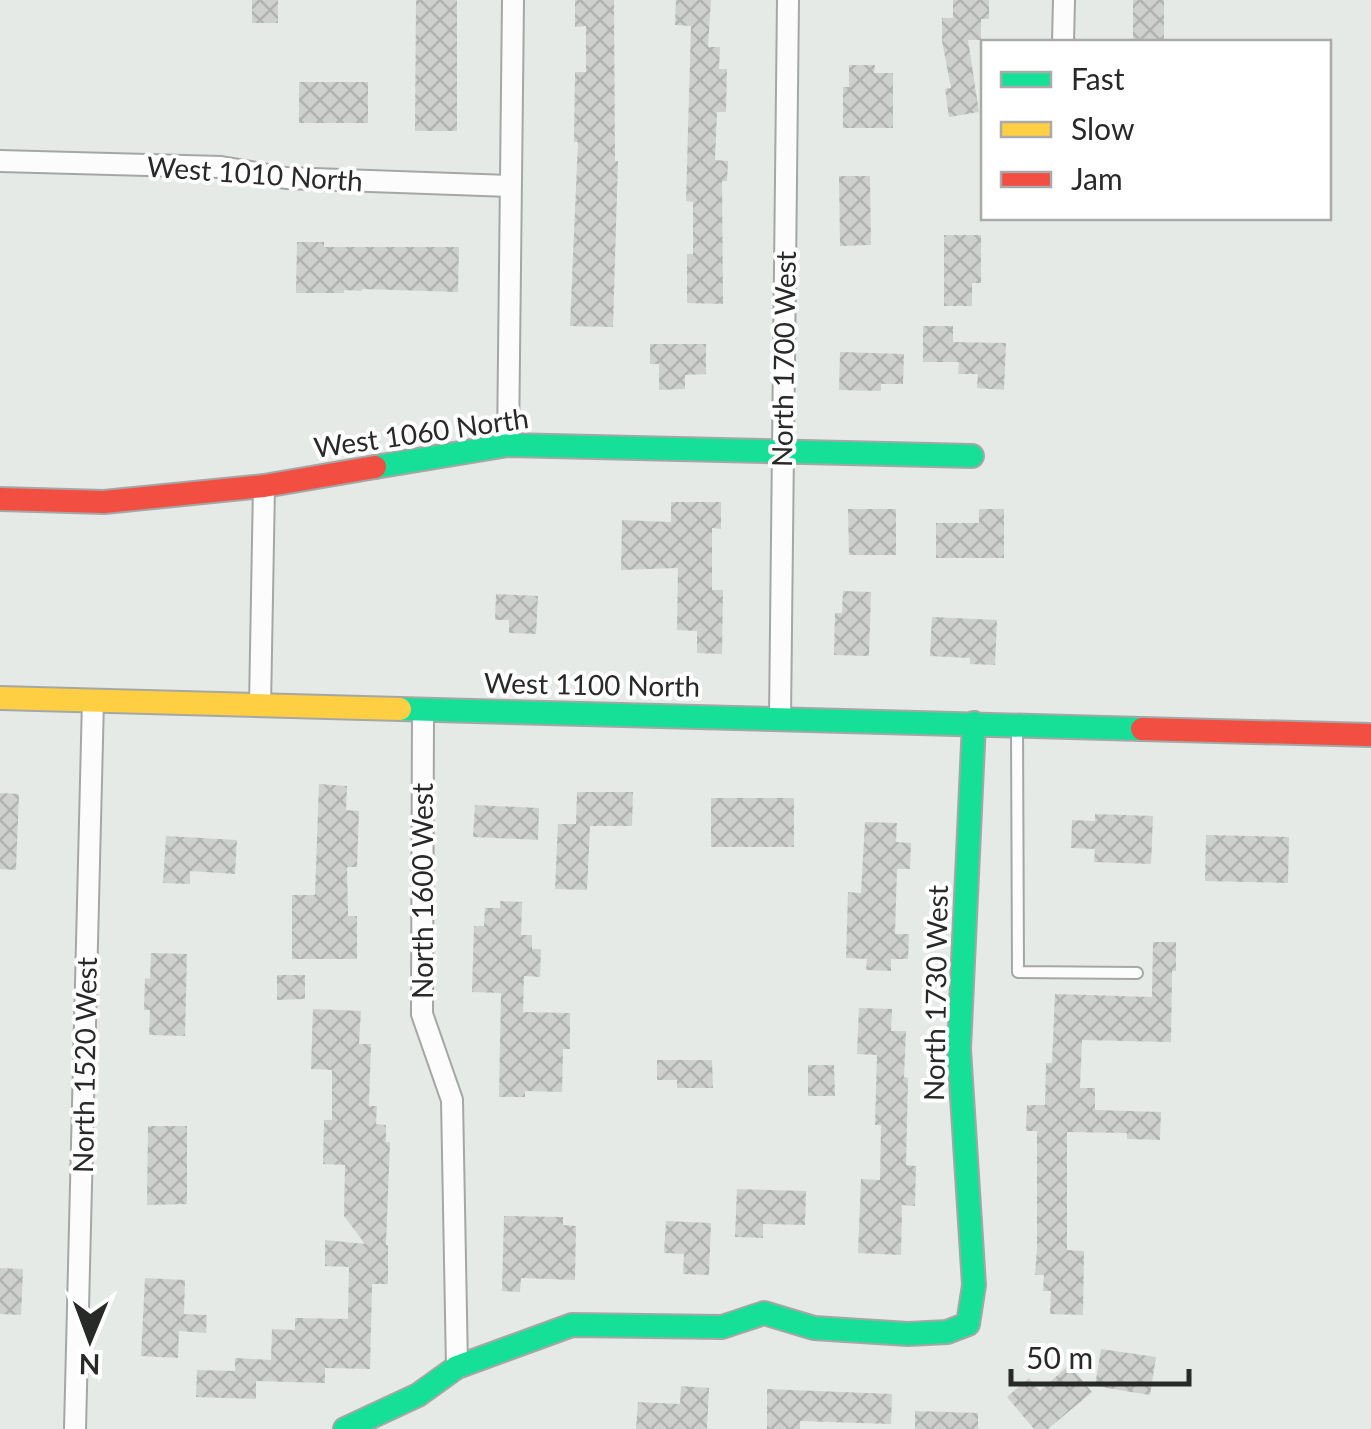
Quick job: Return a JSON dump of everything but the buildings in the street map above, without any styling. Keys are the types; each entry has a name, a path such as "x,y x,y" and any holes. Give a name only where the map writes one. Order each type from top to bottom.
{"street":[{"path":"508,444 513,0"},
{"name":"North 1700 West","path":"780,718 788,0"},
{"path":"1063,40 1064,0"},
{"name":"West 1010 North","path":"0,161 222,167 286,178 511,186"},
{"name":"West 1060 North","path":"0,499 104,502 264,486 508,444 972,456"},
{"path":"260,706 264,486"},
{"name":"West 1100 North","path":"0,698 1371,735"},
{"name":"North 1520 West","path":"75,1429 93,700"},
{"name":"North 1600 West","path":"423,711 422,1014 452,1100 457,1366"},
{"name":"North 1730 West","path":"457,1366 572,1325 722,1327 764,1314 814,1328 908,1334 947,1332 968,1324 974,1286 959,1049 974,723"},
{"path":"345,1429 418,1395 457,1366"}],"lane":[{"path":"1017,724 1018,972 1137,973"}],"traffic: fast":[{"path":"375,467 508,445 972,456"},
{"path":"400,709 1142,729"},
{"path":"345,1429 418,1395 457,1367 572,1325 722,1327 764,1313 814,1328 908,1334 947,1332 968,1324 974,1285 959,1049 974,723"}],"traffic: slow":[{"path":"0,698 400,709"}],"traffic: jam":[{"path":"0,499 104,502 264,486 375,467"},
{"path":"1142,729 1371,735"}]}
